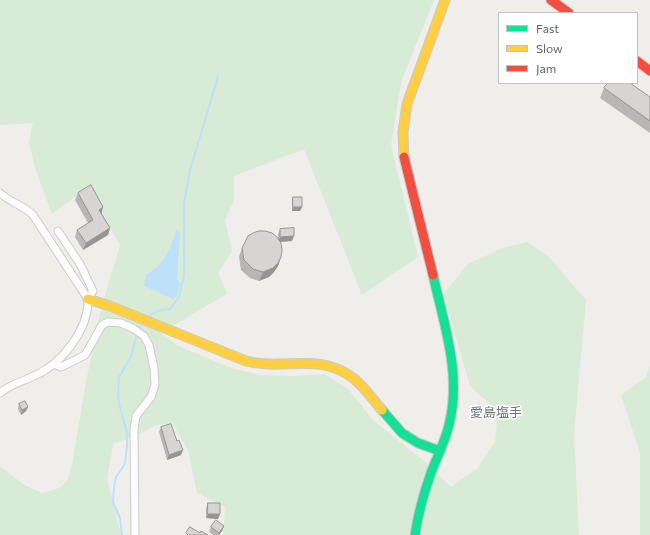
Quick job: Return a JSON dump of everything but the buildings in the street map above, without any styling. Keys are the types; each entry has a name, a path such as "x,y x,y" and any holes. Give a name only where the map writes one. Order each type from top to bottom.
{"street":[{"path":"415,535 418,514 424,492 449,426 454,378 453,360 446,327 404,156 402,132 407,104 445,0"},
{"path":"551,0 568,12"},
{"path":"638,62 650,70"},
{"path":"0,193 11,202 33,215 88,299 110,306 234,358 261,365 312,363 328,364 336,367 355,379 402,432 418,443 440,451"},
{"path":"0,393 7,387 37,375 54,364 72,344 86,314 88,299 93,291 80,264 58,231"},
{"path":"54,364 62,367 85,355 102,325 108,322 121,323 134,329 144,336 149,346 154,368 155,385 151,397 136,416 134,429 135,535"}],"green space":[{"path":"0,0 434,0 401,82 391,146 418,257 362,295 304,149 234,176 234,201 225,220 232,251 218,272 227,294 160,333 178,346 231,368 261,375 292,376 324,374 348,389 373,420 424,461 451,487 478,468 495,442 498,412 470,386 443,294 468,264 503,248 527,242 549,257 586,300 574,434 579,535 223,535 225,507 197,493 188,450 172,423 156,425 136,436 113,444 107,479 121,535 0,535 0,466 23,484 42,493 61,487 68,479 72,465 86,382 101,309 120,245 87,188 52,214 35,168 29,142 33,123 0,125"},
{"path":"650,366 650,535 640,535 640,453 621,395 645,378"}],"water":[{"path":"176,229 180,232 177,278 180,284 177,296 173,299 144,286 146,274 157,267 166,255"}],"waterway":[{"path":"147,319 157,311 170,309 179,297 184,276 184,203 190,170 218,77"},
{"path":"138,330 144,322"},
{"path":"122,535 120,518 113,502 116,477 125,464 127,446 127,432 119,404 118,391 119,377 131,357 136,337"}],"traffic: fast":[{"path":"415,535 431,473 449,425 454,387 450,350 433,275"},
{"path":"382,410 402,433 418,443 440,451"}],"traffic: slow":[{"path":"404,157 403,132 407,104 445,0"},
{"path":"88,299 110,306 246,361 260,364 314,364 340,370 357,381 382,410"}],"traffic: jam":[{"path":"551,0 568,12"},
{"path":"638,62 650,71"},
{"path":"404,157 433,275"}],"district":[{"name":"愛島塩手","path":"496,413"}]}
